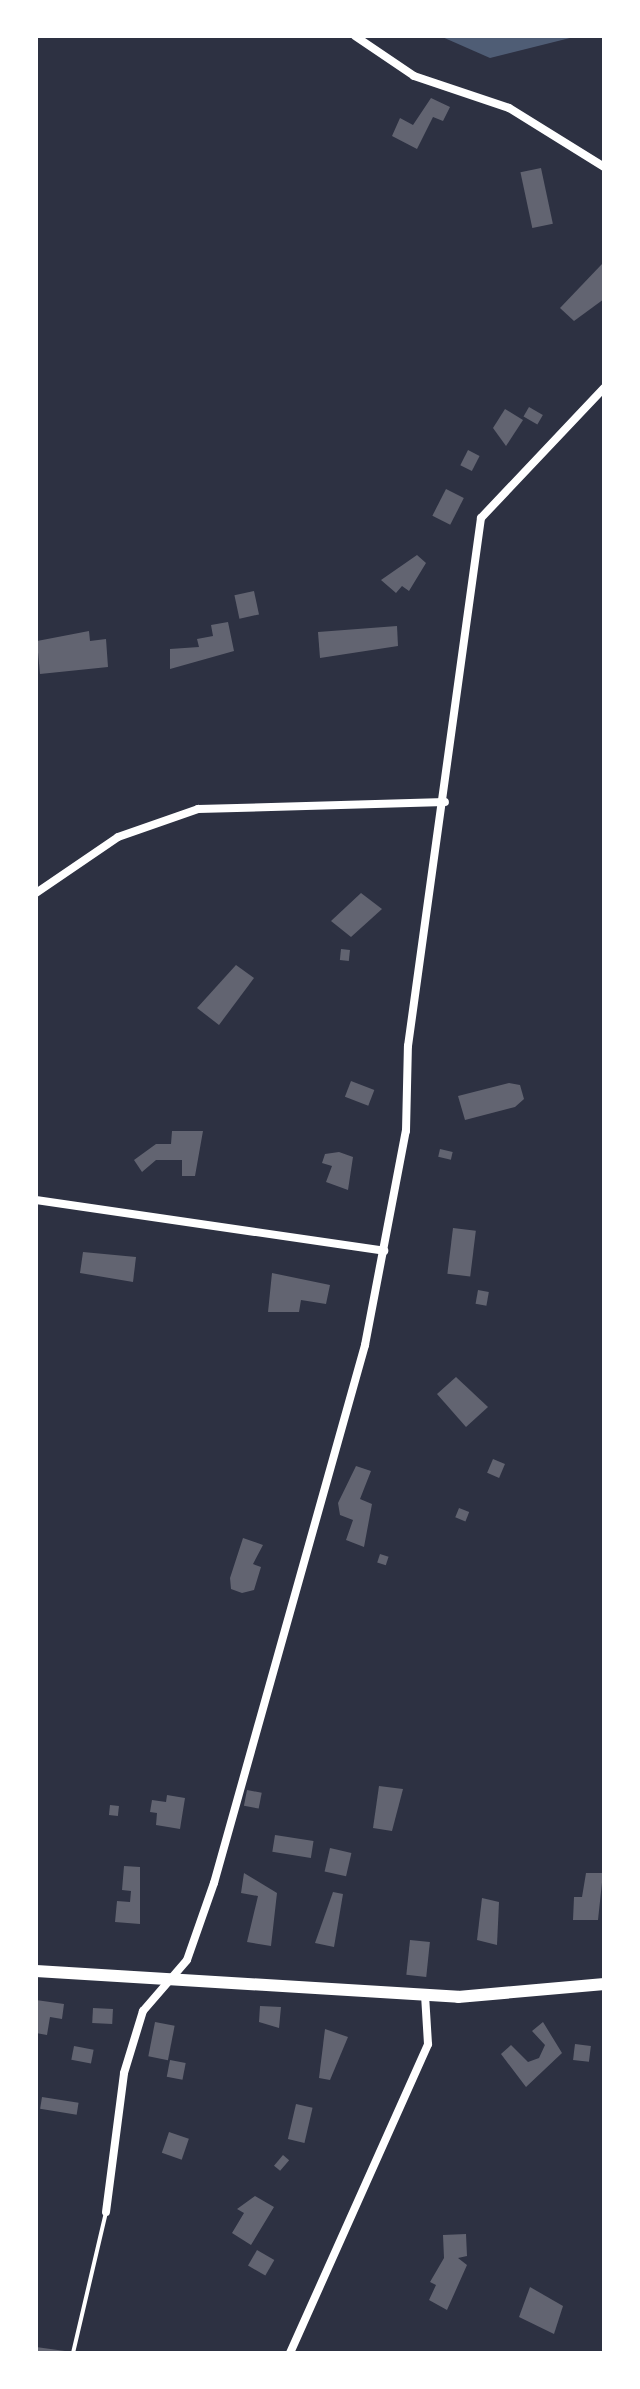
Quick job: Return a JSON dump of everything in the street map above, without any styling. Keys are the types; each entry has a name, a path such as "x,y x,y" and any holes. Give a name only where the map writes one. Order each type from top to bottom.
{"main road":[{"path":"36,1971 425,1995 604,1984"}],"street":[{"path":"355,36 414,76 509,108 604,167"},
{"path":"106,2212 124,2073 143,2011 187,1960 214,1883 365,1345 406,1131 408,1046 445,802 481,518 604,388"},
{"path":"36,893 118,837 198,809 445,802"},
{"path":"36,1200 384,1251"},
{"path":"290,2353 428,2044 425,1995"}],"lane":[{"path":"73,2353 106,2212"}],"water":[{"path":"440,36 578,36 490,58"}],"building":[{"path":"431,98 450,107 443,121 433,117 417,149 392,136 400,118 413,125"},
{"path":"541,168 553,224 532,228 520,172"},
{"path":"602,264 604,299 574,321 560,308"},
{"path":"529,407 543,415 537,425 524,417"},
{"path":"505,409 523,420 506,446 493,428"},
{"path":"468,450 480,456 472,471 460,465"},
{"path":"446,489 464,498 450,525 432,516"},
{"path":"417,555 426,563 409,591 402,586 396,593 381,580"},
{"path":"254,591 259,614 239,619 234,595"},
{"path":"228,622 234,651 170,669 170,649 199,647 197,639 213,636 211,625"},
{"path":"397,626 398,646 320,658 318,632"},
{"path":"89,631 90,641 106,639 108,667 40,674 37,641"},
{"path":"361,893 382,909 351,937 331,921"},
{"path":"341,949 350,950 349,961 340,960"},
{"path":"236,965 254,978 219,1025 197,1008"},
{"path":"351,1081 374,1090 368,1106 345,1097"},
{"path":"509,1083 520,1085 524,1099 515,1107 465,1120 458,1096"},
{"path":"172,1131 203,1131 195,1176 182,1176 182,1160 156,1160 142,1172 134,1160 156,1144 171,1144"},
{"path":"440,1149 453,1152 451,1160 438,1157"},
{"path":"339,1152 353,1157 348,1190 326,1182 332,1166 322,1163 325,1154"},
{"path":"453,1228 476,1231 470,1276 447,1274"},
{"path":"83,1252 136,1257 133,1282 80,1273"},
{"path":"272,1273 330,1285 326,1304 301,1300 299,1312 268,1312"},
{"path":"478,1290 489,1292 486,1306 476,1304"},
{"path":"456,1377 488,1407 466,1427 437,1394"},
{"path":"493,1459 505,1464 499,1478 487,1473"},
{"path":"356,1466 371,1471 360,1499 372,1504 364,1547 346,1540 353,1520 340,1515 338,1503"},
{"path":"459,1508 469,1512 465,1521 455,1517"},
{"path":"243,1538 263,1545 253,1564 261,1567 254,1590 242,1593 231,1589 230,1578"},
{"path":"380,1554 389,1557 386,1565 377,1563"},
{"path":"379,1786 403,1789 392,1831 373,1828"},
{"path":"247,1790 262,1793 259,1809 244,1806"},
{"path":"167,1795 185,1798 180,1829 156,1825 157,1813 150,1812 152,1800 166,1802"},
{"path":"110,1805 119,1806 118,1816 109,1815"},
{"path":"275,1835 314,1841 311,1858 272,1852"},
{"path":"330,1848 351,1853 346,1876 325,1871"},
{"path":"124,1866 140,1867 140,1924 115,1922 117,1901 130,1902 131,1891 122,1890"},
{"path":"244,1873 277,1893 271,1946 247,1942 258,1896 241,1893"},
{"path":"586,1873 603,1873 598,1920 573,1920 574,1897 582,1897"},
{"path":"333,1892 343,1894 334,1947 315,1943"},
{"path":"482,1898 499,1902 497,1945 477,1940"},
{"path":"410,1940 430,1942 426,1977 406,1975"},
{"path":"36,2000 64,2004 62,2019 50,2017 47,2035 36,2033"},
{"path":"260,2006 281,2007 279,2028 259,2022"},
{"path":"93,2008 113,2009 112,2024 92,2023"},
{"path":"155,2022 175,2026 168,2060 148,2056"},
{"path":"543,2022 562,2053 526,2087 501,2054 511,2045 528,2062 539,2058 545,2045 532,2031"},
{"path":"325,2029 348,2037 330,2080 319,2078"},
{"path":"575,2044 591,2046 589,2062 573,2060"},
{"path":"74,2046 94,2050 91,2064 71,2060"},
{"path":"170,2060 186,2063 182,2080 167,2077"},
{"path":"42,2097 79,2103 77,2115 40,2109"},
{"path":"296,2104 313,2108 304,2143 288,2139"},
{"path":"169,2132 189,2139 182,2160 162,2153"},
{"path":"283,2155 289,2160 280,2171 274,2166"},
{"path":"255,2196 274,2207 251,2245 232,2233 244,2213 237,2209"},
{"path":"466,2234 467,2256 458,2258 467,2265 447,2310 429,2300 436,2285 430,2282 444,2258 443,2235"},
{"path":"257,2250 274,2260 265,2276 248,2266"},
{"path":"530,2287 563,2306 554,2334 519,2317"},
{"path":"36,2347 65,2351 65,2353 36,2353"}]}
